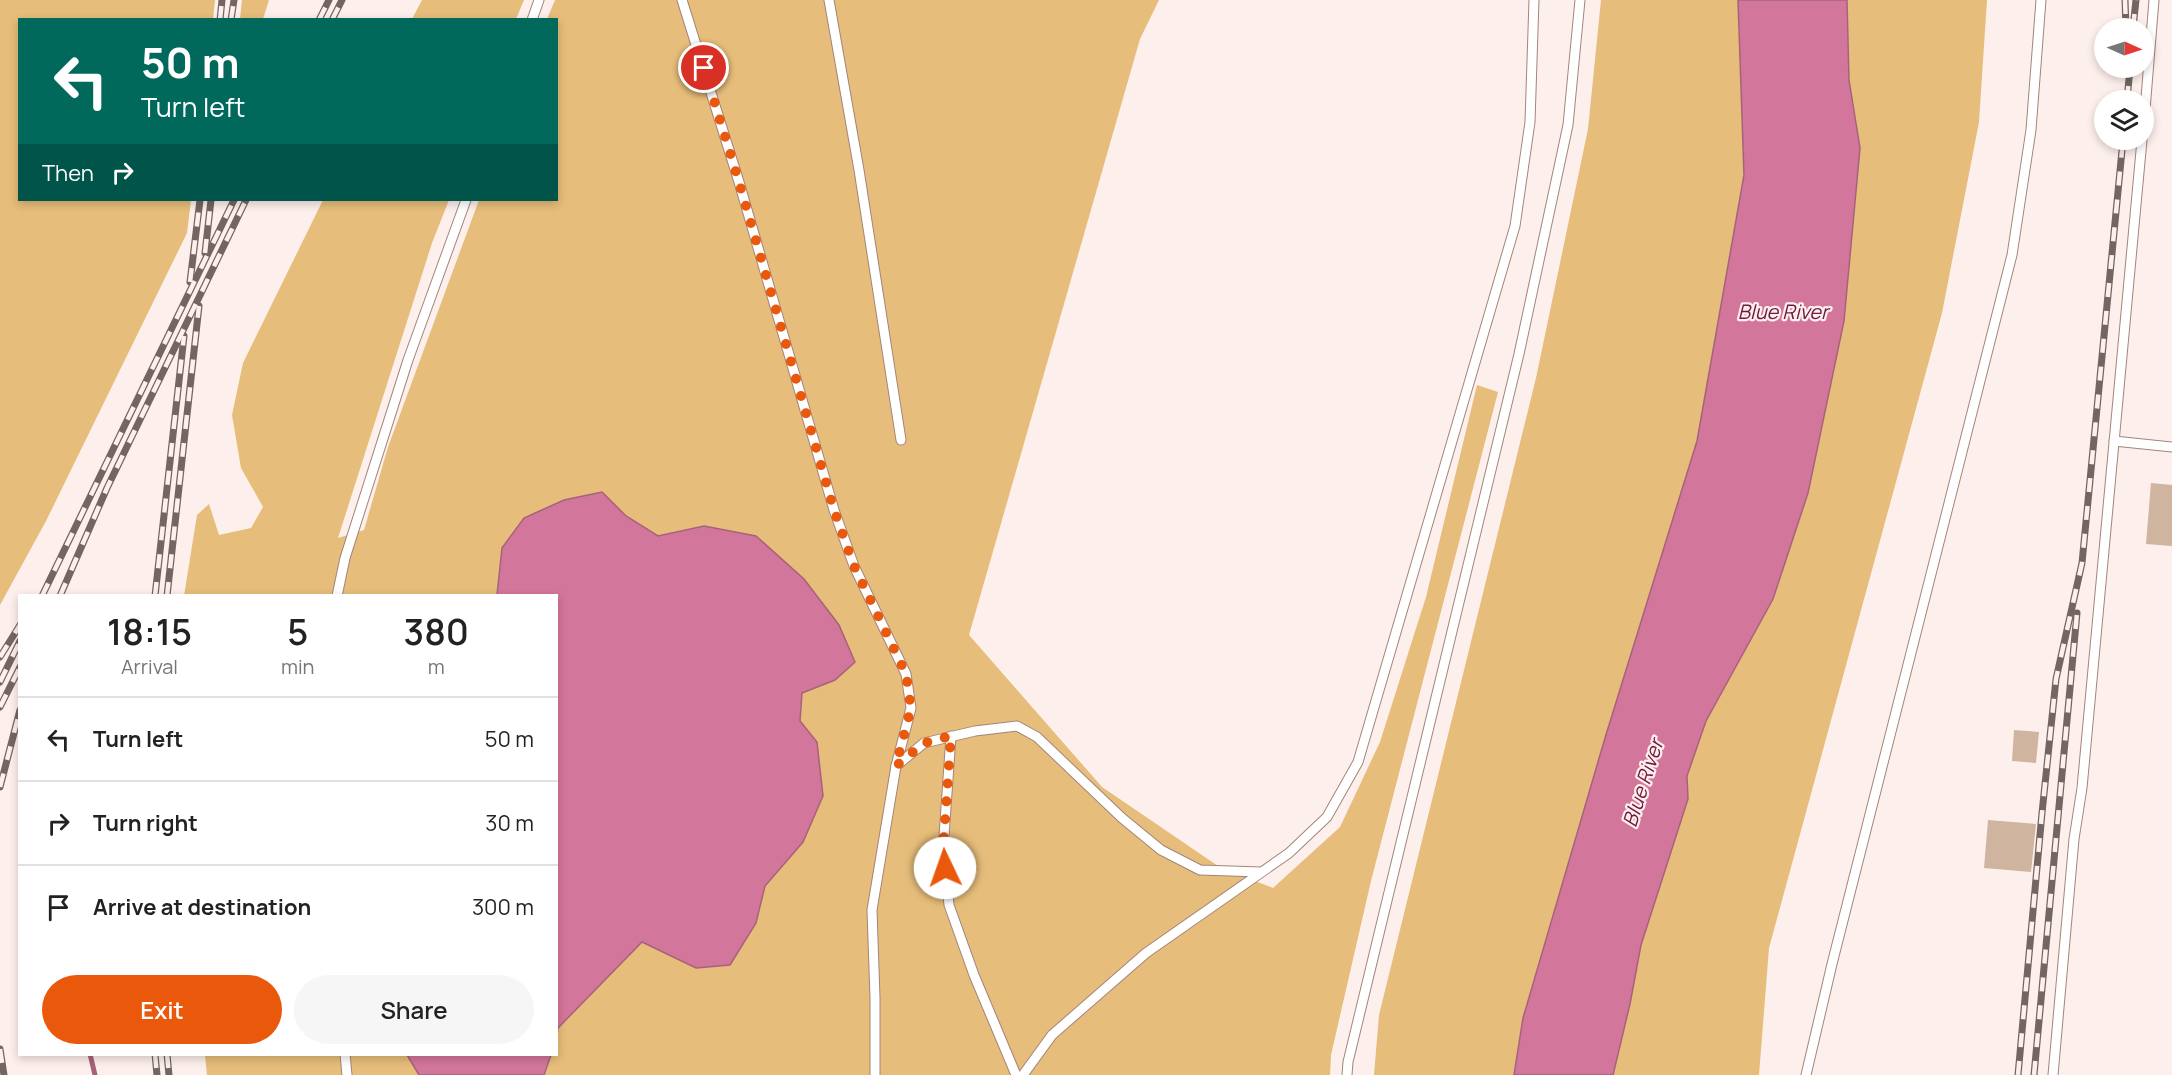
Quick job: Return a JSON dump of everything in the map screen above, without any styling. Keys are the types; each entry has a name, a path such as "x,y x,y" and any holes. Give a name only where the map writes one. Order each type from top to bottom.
{"lane":[{"path":"533,18 539,0"},
{"path":"682,0 739,182 834,510 854,566 906,674 911,708 896,766 872,910 875,1075"},
{"path":"829,0 860,170 901,440"},
{"path":"1023,1075 1052,1035 1146,953 1289,853 1327,817 1358,762 1515,226 1530,122 1534,0"},
{"path":"1347,1075 1348,1062 1524,331 1568,125 1580,0"},
{"path":"1806,1075 1835,952 2012,255 2031,130 2041,0"},
{"path":"2147,90 2154,0"},
{"path":"2053,1075 2141,150"},
{"path":"337,594 345,558 408,360 466,201"},
{"path":"2114,441 2172,447"},
{"path":"896,766 924,743 975,731 1017,726 1037,737 1122,818 1161,850 1200,870 1261,872"},
{"path":"951,736 943,850 949,905 974,975 1016,1075"},
{"path":"345,1056 347,1075"}],"shaded area":[{"path":"0,0 215,0 213,18 18,18 18,201 191,201 187,233 46,521 0,605"},
{"path":"242,0 269,0 263,18 240,18"},
{"path":"422,0 524,0 516,18 413,18"},
{"path":"555,0 1159,0 1140,39 969,635 1102,787 1221,868 1273,888 1340,827 1380,742 1426,597 1477,385 1498,392 1371,881 1331,1055 1330,1075 544,1075 551,1056 558,1056 558,1028 642,942 696,968 756,923 765,886 802,842 817,742 799,721 802,693 835,680 704,526 658,536 626,516 602,492 502,548 497,594 184,594 197,515 209,504 219,535 251,528 263,507 241,468 232,415 243,363 323,201 449,201 432,243 338,538 364,530 388,447 479,201 558,201 558,18 547,18"},
{"path":"1601,0 1738,0 1744,175 1697,441 1605,738 1523,1018 1514,1075 1374,1075 1379,1015 1536,378 1588,129"},
{"path":"1847,0 1987,0 1979,122 1942,313 1769,948 1759,1075 1613,1075 1641,945 1688,799 1687,776 1706,721 1773,599 1808,493 1844,321 1860,148 1849,80"},
{"path":"205,1056 408,1056 419,1075 207,1075"}],"water":[{"name":"Blue River","path":"1738,0 1847,0 1849,80 1860,148 1844,321 1808,493 1773,599 1706,721 1687,776 1688,799 1641,945 1613,1075 1514,1075 1523,1018 1605,738 1697,441 1744,175"},
{"path":"602,492 626,516 658,536 704,526 756,536 804,579 839,625 855,662 835,680 802,693 800,721 817,742 823,796 803,842 765,886 756,923 730,965 696,968 642,942 558,1028 558,594 497,594 502,548 524,518 564,500"},
{"path":"408,1056 551,1056 544,1075 419,1075"}],"building":[{"path":"2151,483 2172,485 2172,546 2146,544"},
{"path":"2014,730 2039,732 2036,763 2012,761"},
{"path":"1988,820 2036,824 2031,872 1984,868"}],"waterway":[{"path":"90,1056 95,1075"}],"railway":[{"path":"220,18 222,0"},
{"path":"231,18 234,0"},
{"path":"320,18 329,0"},
{"path":"333,18 342,0"},
{"path":"2125,0 2126,18"},
{"path":"2134,18 2136,0"},
{"path":"2128,90 2129,78"},
{"path":"2018,1075 2056,679 2082,563 2122,150"},
{"path":"190,282 200,201"},
{"path":"205,253 211,201"},
{"path":"43,594 234,201"},
{"path":"61,594 107,488 246,201"},
{"path":"167,594 199,306"},
{"path":"155,594 184,336"},
{"path":"2034,1075 2077,613"},
{"path":"0,657 18,628"},
{"path":"0,682 18,645"},
{"path":"0,707 18,671"},
{"path":"0,787 18,718"},
{"path":"0,1049 4,1075"},
{"path":"155,1056 157,1075"},
{"path":"167,1056 169,1075"}],"route":[{"path":"704,68 834,510 854,566 906,674 911,708 896,766 924,743 951,736 943,850 945,868"}]}
